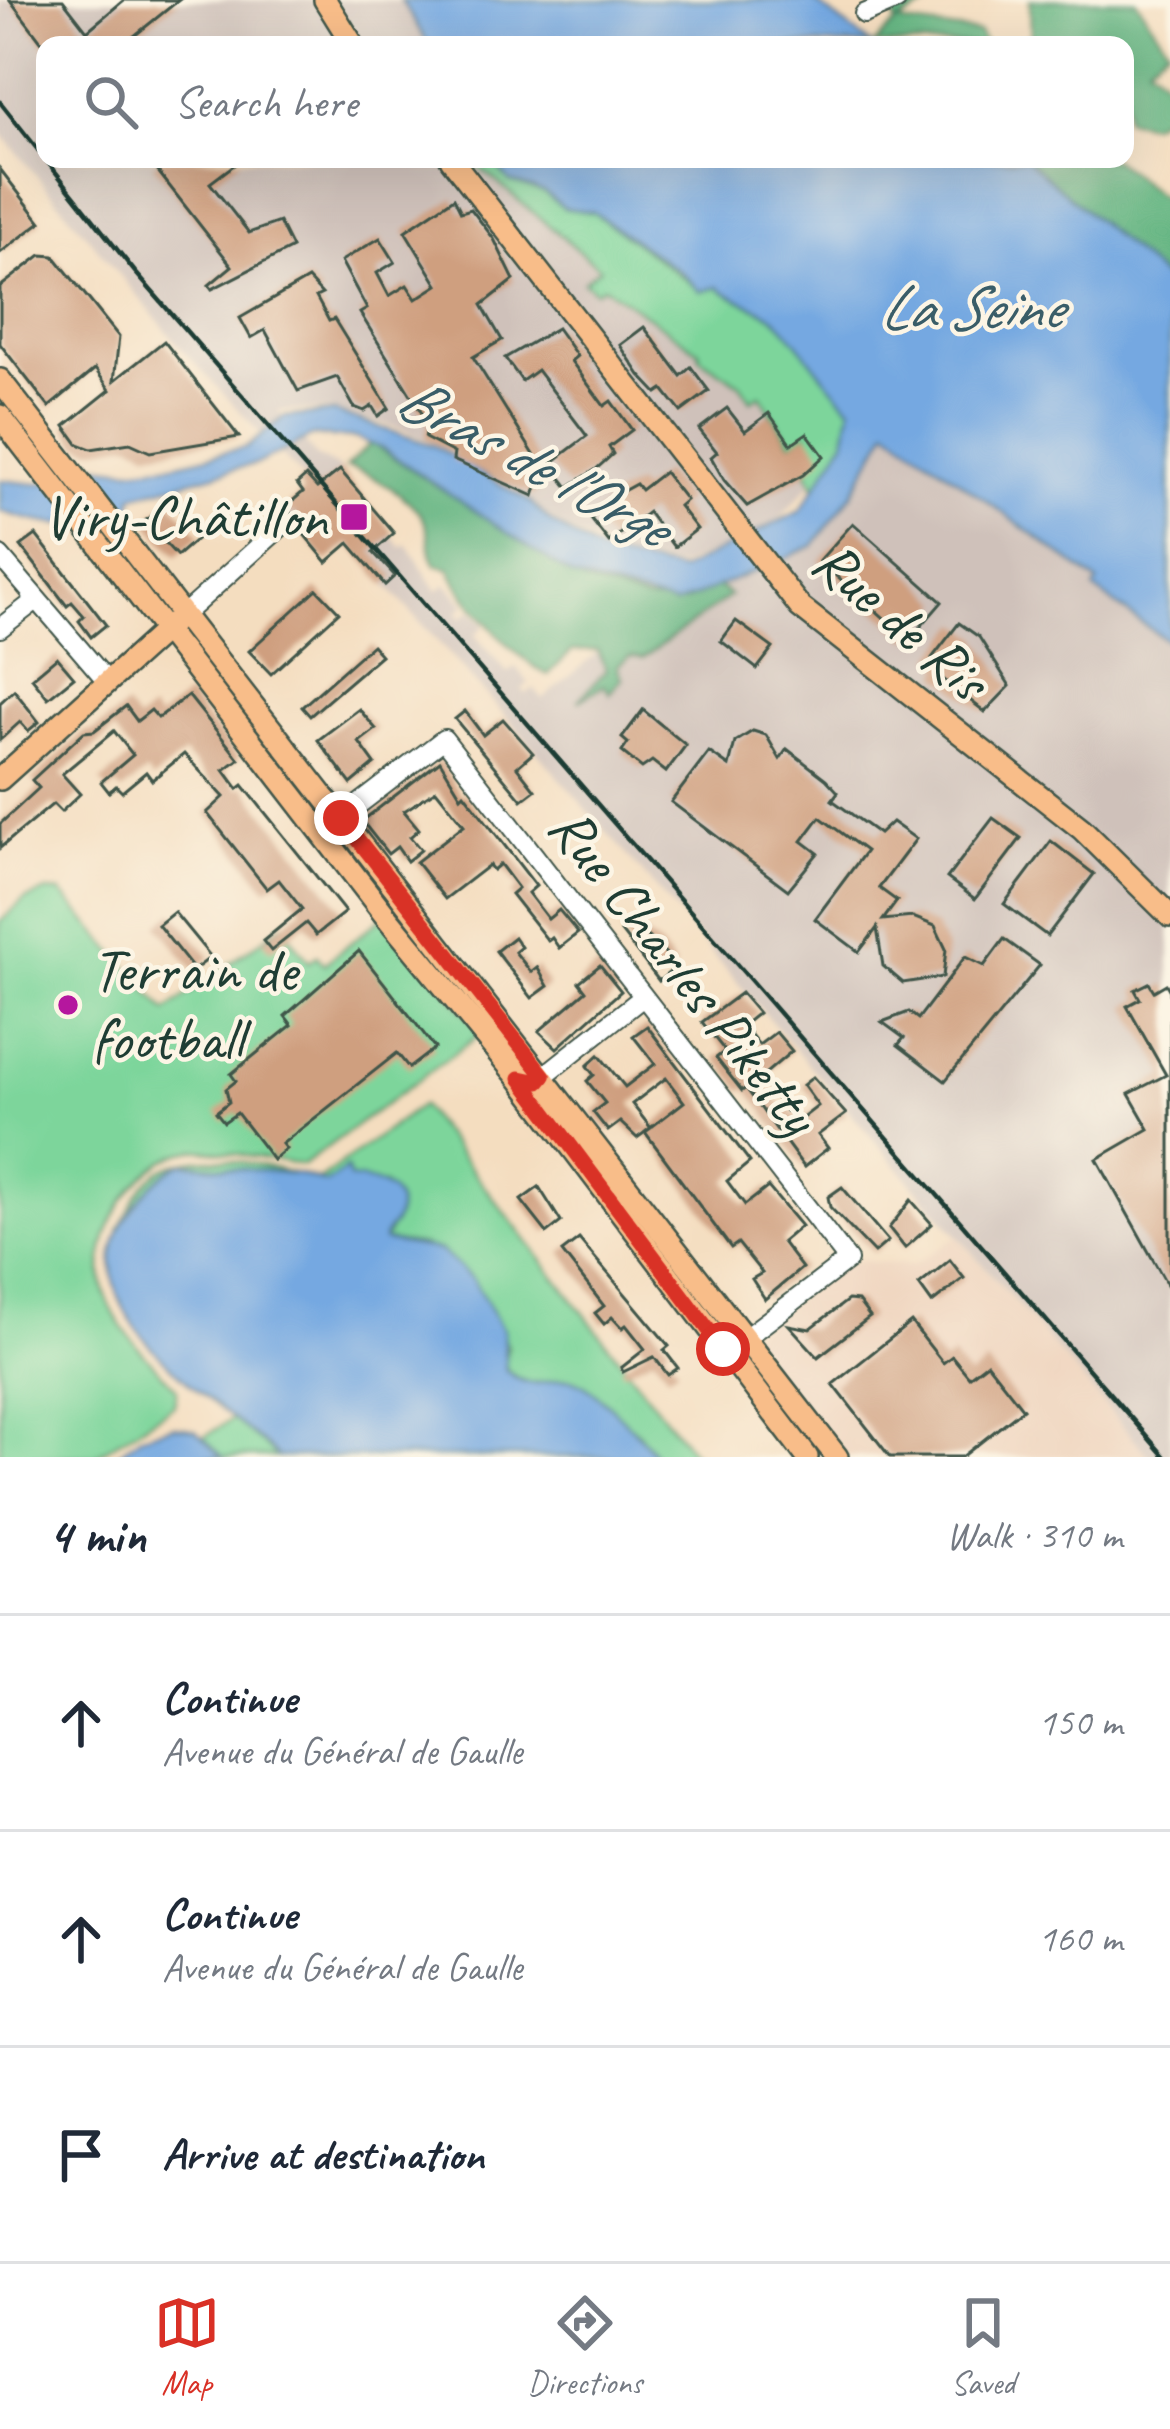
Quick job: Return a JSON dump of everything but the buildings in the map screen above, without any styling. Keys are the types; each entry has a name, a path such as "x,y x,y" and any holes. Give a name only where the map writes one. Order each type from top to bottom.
{"main road":[{"path":"325,0 347,36"},
{"name":"Rue de Ris","path":"459,168 744,539 824,631 1082,830 1170,916"},
{"path":"0,380 837,1457"},
{"path":"0,416 385,915 520,1078 807,1457"},
{"path":"0,779 182,616"}],"street":[{"path":"864,14 897,0"},
{"path":"182,616 285,523"},
{"path":"0,556 107,681"},
{"path":"0,628 35,601"},
{"name":"Rue Charles Piketty","path":"341,818 444,739 848,1260 745,1338"},
{"path":"520,1078 539,1082 643,997"}],"shaded area":[{"path":"0,0 401,0 423,36 36,36 36,168 498,168 509,181 887,428 1099,583 1095,590 1170,643 1170,1457 1150,1457 517,729 349,544 327,562 283,511 303,492 297,484 303,478 187,355 0,132","holes":["331,410 400,429 454,453 452,460 481,472 568,530 619,555 678,567 771,529 865,422 822,514 667,593 543,699 534,688 526,694 522,689 529,683 516,667 508,673 475,635 485,625 471,610 462,618 457,613 465,605 447,584 437,591 407,544 401,547 340,469 316,456 278,411"]},
{"path":"957,1236 1150,1457 837,1457 745,1338 848,1260 913,1265"}],"green space":[{"path":"887,0 939,0 898,22 981,36 883,36 896,23"},
{"path":"1030,0 1136,0 1168,47 1148,64 1170,85 1170,112 1150,124 1134,121 1134,36 1031,36"},
{"path":"480,168 498,168 509,181 544,192 564,208 593,212 700,290 718,287 784,325 851,407 845,441 817,490 806,469 807,433 792,444 760,395 751,400 740,384 700,358 699,351 604,286 596,291 583,282 600,268"},
{"path":"1036,168 1124,168 1170,204 1170,284"},
{"path":"371,443 585,582 647,601 685,602 717,585 730,596 643,658 630,656 617,666 622,678 610,693 604,685 578,701 606,670 598,650 572,651 548,675 507,644 450,569 436,565 427,528 415,508 380,481 346,467"},
{"path":"47,891 60,892 70,902 166,1011 282,925 309,962 317,956 324,964 385,915 482,1033 303,1165 194,1150 154,1168 121,1204 103,1249 101,1272 118,1320 177,1389 174,1405 94,1457 0,1457 0,922 24,900"},
{"path":"421,1105 696,1457 656,1457 638,1432 574,1380 535,1383 510,1373 503,1364 508,1346 424,1246 384,1241 392,1224 384,1185 354,1179 120,1228 143,1187 172,1166 213,1159 235,1161 319,1180"},
{"path":"233,1419 278,1457 223,1457 203,1437"}],"water":[{"path":"401,0 812,0 860,36 423,36"},
{"name":"La Seine","path":"498,168 1036,168 1170,284 1170,643 1094,589 1098,582 888,429 852,494 813,546 675,605 573,577 383,449 356,438 313,436 258,463 134,495 130,511 99,523 49,523 0,511 0,480 36,484 64,480 94,465 130,469 174,464 247,447 284,417 334,412 435,446 530,502 551,522 602,554 680,571 800,511 845,441 851,407 792,336 768,313 718,287 700,291 681,272 593,212 564,208 544,192 509,181"},
{"path":"182,1163 297,1174 326,1183 347,1169 349,1178 391,1191 398,1206 384,1241 440,1250 473,1280 503,1330 506,1370 531,1383 578,1382 616,1412 656,1457 278,1457 156,1351 130,1320 115,1286 113,1251 129,1214 152,1185"},
{"path":"173,1426 195,1430 223,1457 114,1457 142,1435"}],"railway":[{"path":"0,102 36,147"},
{"path":"52,168 135,272 1165,1457"}],"place":[{"name":"Viry-Châtillon","path":"354,517"},
{"name":"Terrain de football","path":"68,1005"}],"route":[{"path":"341,818 544,1076 539,1082 520,1078 723,1349"}],"water label":[{"name":"Bras de l'Orge","path":"533,461"}]}
